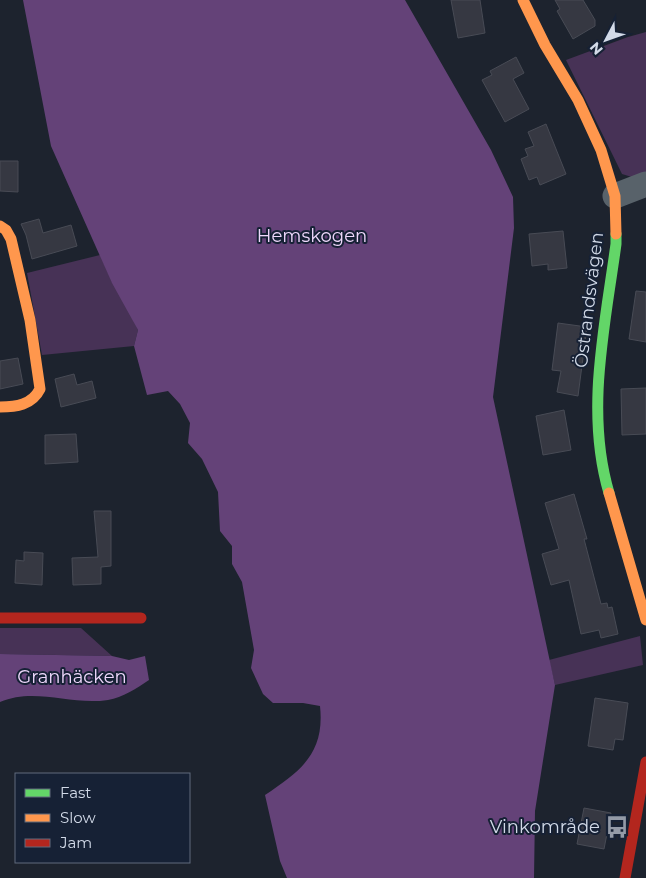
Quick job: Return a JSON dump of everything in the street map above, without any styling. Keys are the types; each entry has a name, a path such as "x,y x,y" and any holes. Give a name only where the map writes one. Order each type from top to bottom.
{"street":[{"name":"Östrandsvägen","path":"522,0 545,45 578,100 601,150 615,196 616,244 597,382 599,452 604,478 646,620"},
{"path":"615,196 646,184"},
{"path":"0,226 6,230 11,239 30,320 40,388 38,394 22,406 0,407"},
{"path":"0,618 141,618"},
{"path":"625,878 646,762"}],"shaded area":[{"path":"646,32 646,174 635,178 622,174 566,60"},
{"path":"100,255 138,330 134,346 42,355 27,273"},
{"path":"0,628 81,628 112,656 0,654"},
{"path":"640,636 643,665 555,685 549,660"}],"green space":[{"name":"Hemskogen","path":"23,0 405,0 491,150 513,197 514,228 493,397 555,685 535,811 534,878 287,878 280,861 265,795 300,769 308,759 319,736 321,722 320,706 303,703 273,703 263,694 251,668 254,650 242,582 232,564 232,546 220,531 218,492 202,459 188,443 190,423 180,404 168,391 147,395 134,346 138,330 112,283 51,146"},
{"name":"Granhäcken","path":"0,654 112,656 129,660 145,656 149,680 114,699 80,701 23,696 0,702"}],"building":[{"path":"451,0 480,0 485,33 458,38"},
{"path":"555,0 583,0 595,20 595,26 573,39 557,11 560,9"},
{"path":"516,57 524,73 513,79 529,109 505,122 482,80 492,75 490,71"},
{"path":"546,124 566,174 540,185 537,177 529,180 521,159 528,156 525,149 534,146 528,132"},
{"path":"0,161 18,161 18,192 0,191"},
{"path":"39,219 43,233 71,225 77,246 32,259 21,224"},
{"path":"563,231 567,268 548,270 548,264 532,266 529,234"},
{"path":"636,291 646,292 646,342 629,339"},
{"path":"558,323 587,327 578,396 557,392 561,371 552,370"},
{"path":"18,358 23,384 0,389 0,361"},
{"path":"74,374 77,385 92,381 96,398 61,407 55,379"},
{"path":"646,388 646,434 622,435 621,389"},
{"path":"564,410 571,450 543,455 536,416"},
{"path":"76,434 78,462 45,464 45,435"},
{"path":"574,494 587,539 584,539 601,604 607,603 608,608 612,607 618,634 601,638 599,630 581,634 569,580 551,585 542,554 559,549 545,503"},
{"path":"94,511 111,511 111,566 101,567 101,584 73,585 72,558 98,557"},
{"path":"24,552 43,553 42,585 15,583 16,560 24,561"},
{"path":"595,698 628,703 623,740 615,739 613,750 588,746"},
{"path":"584,808 611,813 604,849 577,844"}],"traffic: fast":[{"path":"609,493 598,431 598,400 599,369 616,234"}],"traffic: slow":[{"path":"523,0 545,45 578,100 601,150 615,196 616,234"},
{"path":"0,226 6,230 11,239 30,320 40,389 33,399 28,402 0,407"},
{"path":"609,493 646,620"}],"traffic: jam":[{"path":"0,618 141,618"},
{"path":"625,878 646,762"}],"place":[{"name":"Vinkområde","path":"617,827"}]}
